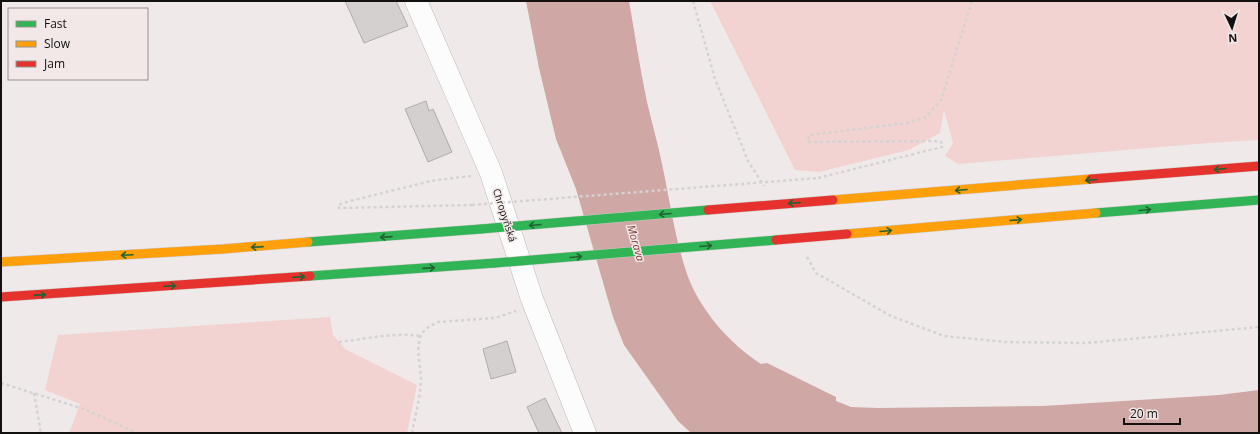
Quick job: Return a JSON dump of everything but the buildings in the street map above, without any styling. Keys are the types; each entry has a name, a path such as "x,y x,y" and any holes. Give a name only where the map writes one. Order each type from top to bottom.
{"highway":[{"path":"1,262 223,249 1259,166"},
{"path":"1,297 495,263 1259,200"}],"street":[{"name":"Chropyňská","path":"416,1 491,173 532,299 585,433"}],"path":[{"path":"693,1 715,79 748,161 764,187"},
{"path":"491,173 431,181 338,205 339,208 472,205 818,178 942,147 944,144 940,141 808,142 809,135 907,124 926,117 941,100 972,1"},
{"path":"804,253 816,273 891,316 944,336 1006,342 1086,343 1259,327"},
{"path":"412,433 420,392 419,348 421,336 429,326 438,322 495,318 509,314 524,307 532,299"},
{"path":"339,342 392,335 409,334 421,336"},
{"path":"1,383 84,409 137,433"},
{"path":"34,393 41,433"}],"shaded area":[{"path":"710,1 1259,1 1259,140 958,164 945,156 953,143 944,110 940,133 909,150 819,172 795,170"},
{"path":"330,317 333,335 345,349 417,385 407,433 69,433 80,404 45,390 58,335"}],"water":[{"name":"Morava","path":"526,1 629,1 647,102 676,234 687,274 699,300 717,325 749,356 761,364 767,363 836,397 836,401 851,407 1043,406 1219,395 1259,390 1259,433 691,433 678,421 624,345 613,317 576,189 556,139 539,68"}],"traffic: fast":[{"path":"1096,213 1259,200"},
{"path":"481,229 708,210"},
{"path":"308,242 481,229"},
{"path":"495,263 776,240"},
{"path":"310,276 495,263"}],"traffic: slow":[{"path":"833,200 1091,179"},
{"path":"847,234 1096,213"},
{"path":"1,262 223,249 308,242"}],"traffic: jam":[{"path":"1091,179 1259,166"},
{"path":"708,210 833,200"},
{"path":"776,240 847,234"},
{"path":"1,297 310,276"}]}
